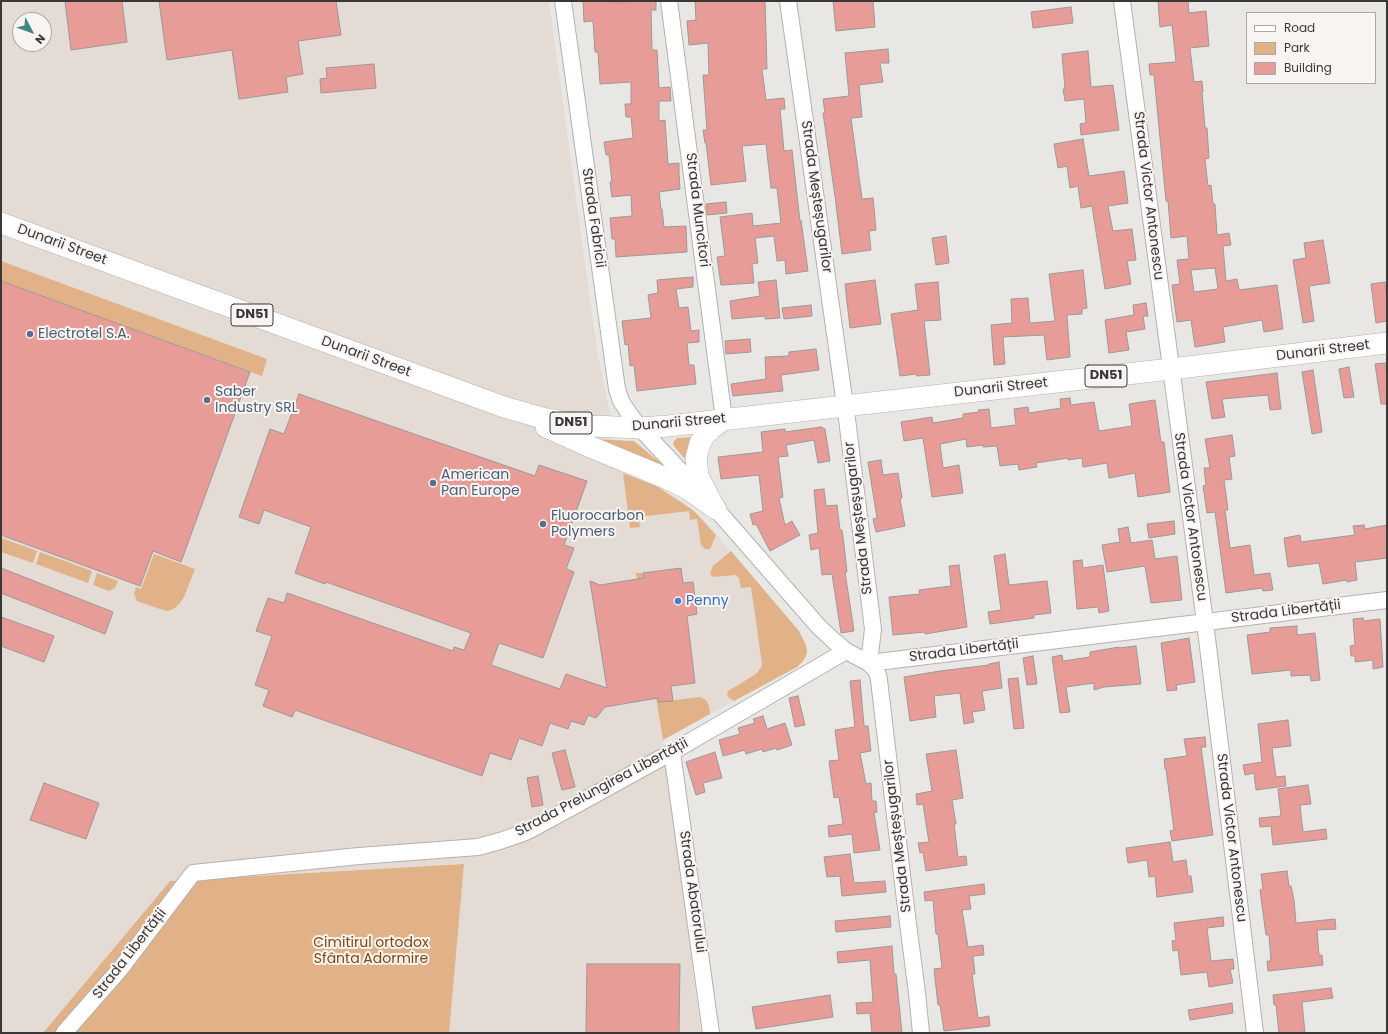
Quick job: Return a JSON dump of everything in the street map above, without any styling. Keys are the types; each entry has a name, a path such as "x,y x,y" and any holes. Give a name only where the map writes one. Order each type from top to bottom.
{"main road":[{"name":"Dunarii Street","path":"1,224 504,407 546,419 572,424 640,428 846,406 1387,343"},
{"path":"504,407 586,445 668,479 688,489 716,509"},
{"path":"716,509 698,476 696,458 700,443 705,435 710,429 724,419"}],"street":[{"name":"Strada Fabricii","path":"563,1 617,389 626,410 640,428"},
{"name":"Strada Muncitori","path":"669,1 724,419"},
{"name":"Strada Meșteșugarilor","path":"788,1 846,406 873,629 869,663 875,670 879,680 905,900 918,993 921,1033"},
{"name":"Strada Victor Antonescu","path":"1122,1 1204,622 1255,1033"},
{"path":"640,428 716,509 818,627 834,642 869,663"},
{"name":"Strada Libertății","path":"869,663 1387,600"},
{"name":"Strada Prelungirea Libertății","path":"193,873 359,856 478,847 500,841 526,832 672,752 846,650"},
{"name":"Strada Abatorului","path":"672,752 711,1033"},
{"name":"Strada Libertății","path":"64,1033 121,968 193,873"}],"shaded area":[{"path":"1,1 549,1 597,350 622,473 644,480 669,493 686,504 703,519 799,631 806,645 807,651 803,661 797,667 663,740 701,1033 448,1033 464,864 170,881 43,1033 1,1033"}],"green space":[{"path":"1,261 267,359 262,376 1,281"},
{"path":"692,437 688,459 685,459 674,446 673,442 677,438"},
{"path":"591,439 634,441 669,470"},
{"path":"623,473 658,487 694,511 716,535 710,549 705,549 701,545 697,519 690,520 689,511 639,517 640,527 630,528"},
{"path":"1,538 37,551 33,563 1,552"},
{"path":"731,551 799,631 806,645 807,651 803,661 797,667 734,701 728,697 728,691 756,674 761,668 762,664 751,587 741,588 739,578 736,575 713,577 710,574 713,566"},
{"path":"40,552 92,571 88,583 36,564"},
{"path":"154,554 195,569 184,597 175,608 168,611 137,601 134,594 136,587 141,589"},
{"path":"97,573 118,581 115,588 109,591 93,585"},
{"path":"636,573 643,573 658,702 700,697 706,700 709,706 710,714 663,740"},
{"name":"Cimitirul ortodox Sfânta Adormire","path":"464,864 449,1033 43,1033 170,881"}],"building":[{"path":"65,1 122,1 127,42 71,50"},
{"path":"159,1 336,1 341,35 298,41 303,74 286,77 288,92 239,99 232,50 167,60"},
{"path":"583,1 656,1 656,10 651,10 652,50 657,50 659,88 670,87 671,101 659,101 659,121 665,120 668,164 679,163 680,189 659,192 661,209 664,227 686,226 687,252 616,257 615,239 612,239 610,218 632,216 631,195 612,197 609,155 606,155 604,142 633,138 631,117 626,117 625,104 631,104 631,82 600,84 598,52 595,52 593,21 584,22"},
{"path":"695,1 765,1 767,69 762,69 766,100 784,98 785,109 780,109 784,151 792,150 800,221 801,220 808,271 786,274 785,260 777,261 774,236 755,238 758,263 752,264 754,283 721,285 717,257 725,256 720,217 752,213 753,226 781,223 777,188 771,188 766,144 742,146 746,181 711,185 703,130 707,130 703,75 709,75 708,43 689,45 687,21 696,20"},
{"path":"833,1 873,1 875,27 836,31"},
{"path":"1158,1 1188,1 1189,13 1206,11 1209,46 1190,48 1194,82 1202,81 1205,128 1207,128 1209,158 1205,159 1208,186 1211,185 1213,204 1215,204 1217,235 1229,233 1231,245 1223,246 1226,281 1237,279 1239,290 1277,285 1283,329 1264,332 1262,320 1223,327 1225,342 1195,347 1191,320 1177,322 1172,285 1180,284 1177,260 1189,259 1187,236 1171,238 1154,75 1150,75 1149,64 1176,62 1172,25 1160,27","holes":["1215,268 1218,289 1194,292 1191,270"]},
{"path":"1071,7 1073,23 1033,28 1031,12"},
{"path":"888,49 889,63 880,63 883,82 859,85 862,117 851,118 862,199 873,198 876,230 869,231 871,250 842,254 823,113 825,113 823,99 849,96 845,53"},
{"path":"1088,51 1091,87 1113,85 1119,130 1081,135 1080,124 1086,123 1084,99 1065,101 1063,89 1065,89 1062,54"},
{"path":"374,64 376,88 321,93 320,79 327,78 326,68"},
{"path":"1083,139 1089,176 1124,171 1128,203 1108,206 1113,231 1132,229 1136,260 1127,261 1131,284 1105,289 1092,206 1081,208 1078,186 1070,188 1067,166 1058,168 1054,144"},
{"path":"726,202 727,213 707,215 706,204"},
{"path":"946,236 949,263 936,265 932,238"},
{"path":"1323,240 1330,283 1309,286 1314,321 1303,323 1293,260 1306,258 1304,243"},
{"path":"1083,270 1087,308 1082,309 1082,314 1067,315 1070,357 1047,360 1044,335 1003,337 1005,364 994,365 991,325 1012,323 1011,299 1028,298 1030,323 1055,321 1049,274"},
{"path":"693,277 693,287 676,289 679,308 688,307 691,331 699,330 699,342 687,343 689,365 694,365 696,384 637,391 634,365 630,366 628,344 625,345 622,321 651,318 648,295 658,293 657,280"},
{"path":"776,280 780,318 765,319 765,316 732,319 730,301 760,296 758,282"},
{"path":"875,280 881,324 850,328 845,284"},
{"path":"1,281 250,372 181,562 153,551 140,586 1,535"},
{"path":"938,282 941,320 924,321 930,375 917,376 916,374 900,376 891,314 918,310 915,284"},
{"path":"1385,282 1387,321 1376,323 1371,284"},
{"path":"1146,303 1148,316 1143,316 1145,329 1126,332 1129,350 1109,353 1105,320 1134,315 1133,305"},
{"path":"811,305 812,316 784,319 782,308"},
{"path":"750,339 751,352 726,354 725,341"},
{"path":"816,349 819,370 781,375 783,391 733,396 731,384 766,379 765,357 789,356 789,352"},
{"path":"1385,363 1387,374 1387,404 1381,404 1375,364"},
{"path":"1349,367 1354,397 1344,398 1339,369"},
{"path":"1313,370 1322,432 1312,434 1302,372"},
{"path":"1277,373 1281,409 1270,410 1268,395 1222,399 1225,417 1212,419 1206,382"},
{"path":"299,394 535,476 539,465 587,481 564,545 574,548 566,569 574,572 543,658 499,643 491,665 560,689 566,674 607,688 590,581 600,585 644,578 643,573 681,568 683,583 693,582 697,614 687,616 695,683 671,686 673,701 658,702 658,698 605,707 596,718 588,715 584,725 571,721 568,729 550,723 542,746 519,738 511,760 490,753 482,776 295,710 292,717 263,706 269,690 255,685 272,636 256,631 268,598 284,603 287,593 453,651 454,647 464,650 471,633 326,582 325,584 295,573 311,527 264,510 259,524 239,517 270,429 284,434"},
{"path":"1070,398 1071,405 1094,402 1099,431 1132,426 1129,404 1155,400 1161,442 1164,442 1170,492 1138,497 1135,473 1109,478 1107,463 1083,467 1082,458 1068,460 1068,458 1036,463 1037,467 1019,470 1018,464 1000,466 997,446 983,447 983,445 967,447 966,439 940,444 943,468 959,465 963,493 932,497 923,438 904,441 901,422 932,417 933,423 963,418 963,414 989,409 991,428 1016,425 1014,409 1028,407 1029,413 1061,408 1060,399"},
{"path":"821,427 825,429 830,461 818,463 814,440 786,445 788,456 778,457 783,497 779,498 785,525 792,521 800,535 770,551 756,524 753,525 750,514 763,511 759,475 721,479 718,457 763,452 761,432 785,429 785,432"},
{"path":"1232,435 1235,456 1229,457 1232,479 1224,480 1228,510 1225,510 1230,548 1250,545 1254,575 1270,573 1273,590 1263,591 1262,588 1226,593 1215,512 1207,513 1203,486 1206,485 1204,468 1210,468 1205,439"},
{"path":"881,460 883,475 898,473 902,498 900,499 905,526 876,532 873,519 877,518 868,462"},
{"path":"824,489 826,506 837,505 840,530 842,530 847,572 845,572 854,631 841,633 832,574 822,575 819,548 811,550 809,535 818,533 814,490"},
{"path":"1174,521 1175,534 1149,538 1147,524"},
{"path":"1364,525 1365,529 1387,525 1387,558 1355,562 1357,580 1323,584 1319,563 1288,567 1284,538 1300,535 1301,542 1355,535 1353,526"},
{"path":"1128,527 1131,543 1152,540 1155,559 1177,556 1182,600 1151,603 1145,566 1107,572 1102,545 1120,542 1118,529"},
{"path":"1005,554 1009,585 1047,581 1051,613 1034,615 1034,618 990,624 988,612 1001,610 994,556"},
{"path":"1082,560 1083,568 1103,565 1109,611 1099,613 1098,607 1077,609 1073,561"},
{"path":"959,565 967,627 925,634 925,632 893,635 889,597 920,594 919,590 951,586 949,566"},
{"path":"1,568 113,612 105,634 1,593"},
{"path":"1,617 54,636 44,662 1,646"},
{"path":"1363,618 1364,621 1380,619 1383,667 1373,669 1373,660 1355,662 1355,656 1351,656 1350,646 1355,645 1353,619"},
{"path":"1297,626 1297,635 1315,633 1320,680 1311,681 1310,675 1291,676 1291,670 1252,674 1247,635 1270,632 1270,628"},
{"path":"1189,638 1195,682 1176,685 1177,690 1167,691 1161,643"},
{"path":"1136,646 1141,684 1104,687 1094,690 1094,683 1066,687 1070,712 1060,713 1052,657 1062,655 1063,661 1090,657 1090,652 1119,647"},
{"path":"1033,656 1037,684 1027,685 1023,658"},
{"path":"999,662 1002,688 982,691 985,710 972,712 974,722 964,724 960,693 934,696 936,717 910,721 904,677 989,665"},
{"path":"1018,678 1024,728 1014,729 1008,679"},
{"path":"860,680 864,726 868,726 871,751 860,753 866,784 871,783 872,801 876,801 877,812 874,813 880,850 854,853 852,834 829,837 828,826 843,824 839,797 834,798 829,761 839,760 835,730 855,727 850,681"},
{"path":"798,696 805,725 795,727 789,698"},
{"path":"763,716 767,729 785,723 792,745 777,750 776,748 763,752 762,749 746,754 745,750 723,756 719,740 740,734 738,728 755,723 753,719"},
{"path":"1288,720 1291,746 1272,748 1276,777 1285,776 1286,786 1256,790 1254,773 1245,775 1243,765 1262,762 1258,724"},
{"path":"1205,737 1206,747 1201,747 1213,835 1172,841 1170,831 1174,830 1164,759 1187,756 1184,739"},
{"path":"565,750 575,787 562,790 552,753"},
{"path":"956,750 963,798 952,800 956,824 954,824 958,857 966,856 967,865 926,871 923,852 920,853 918,843 929,842 923,804 917,805 916,794 932,791 926,754"},
{"path":"715,752 722,778 703,783 705,792 696,795 686,762"},
{"path":"538,776 543,805 532,807 527,778"},
{"path":"44,783 99,803 86,839 30,820"},
{"path":"1308,785 1311,804 1300,805 1303,832 1326,829 1327,839 1273,845 1271,826 1260,827 1259,818 1281,816 1278,789"},
{"path":"1170,842 1173,862 1186,860 1188,876 1191,876 1193,892 1157,897 1155,876 1149,877 1147,860 1128,863 1126,848"},
{"path":"850,854 854,883 885,881 886,892 842,896 840,876 827,877 824,857"},
{"path":"1287,871 1289,886 1291,886 1294,900 1296,923 1335,919 1336,929 1317,930 1319,955 1322,955 1323,965 1268,971 1267,961 1271,961 1269,935 1266,935 1260,890 1263,889 1261,874"},
{"path":"984,884 985,894 969,896 971,909 962,910 968,947 983,945 984,955 973,956 975,974 972,974 978,1018 989,1016 990,1026 944,1031 940,1005 938,1005 934,969 942,968 938,934 936,934 933,900 925,901 924,892"},
{"path":"890,916 891,927 836,932 835,921"},
{"path":"1223,917 1224,926 1207,928 1211,961 1233,959 1234,969 1230,969 1233,983 1209,987 1207,972 1181,975 1178,950 1173,951 1172,941 1176,940 1174,923"},
{"path":"892,946 894,974 896,974 902,1033 872,1033 870,1013 857,1014 856,1003 873,1002 870,960 838,963 837,952"},
{"path":"587,964 680,964 679,1033 586,1033"},
{"path":"1331,988 1333,998 1302,1002 1305,1033 1279,1033 1276,1005 1274,1005 1273,995"},
{"path":"830,995 833,1017 756,1029 752,1007"},
{"path":"1232,1003 1233,1013 1190,1020 1188,1010"}],"place":[{"name":"Electrotel S.A.","path":"30,334"},
{"name":"Saber Industry SRL","path":"207,400"},
{"name":"American Pan Europe","path":"433,483"},
{"name":"Fluorocarbon Polymers","path":"543,524"},
{"name":"Penny","path":"678,601"}]}
